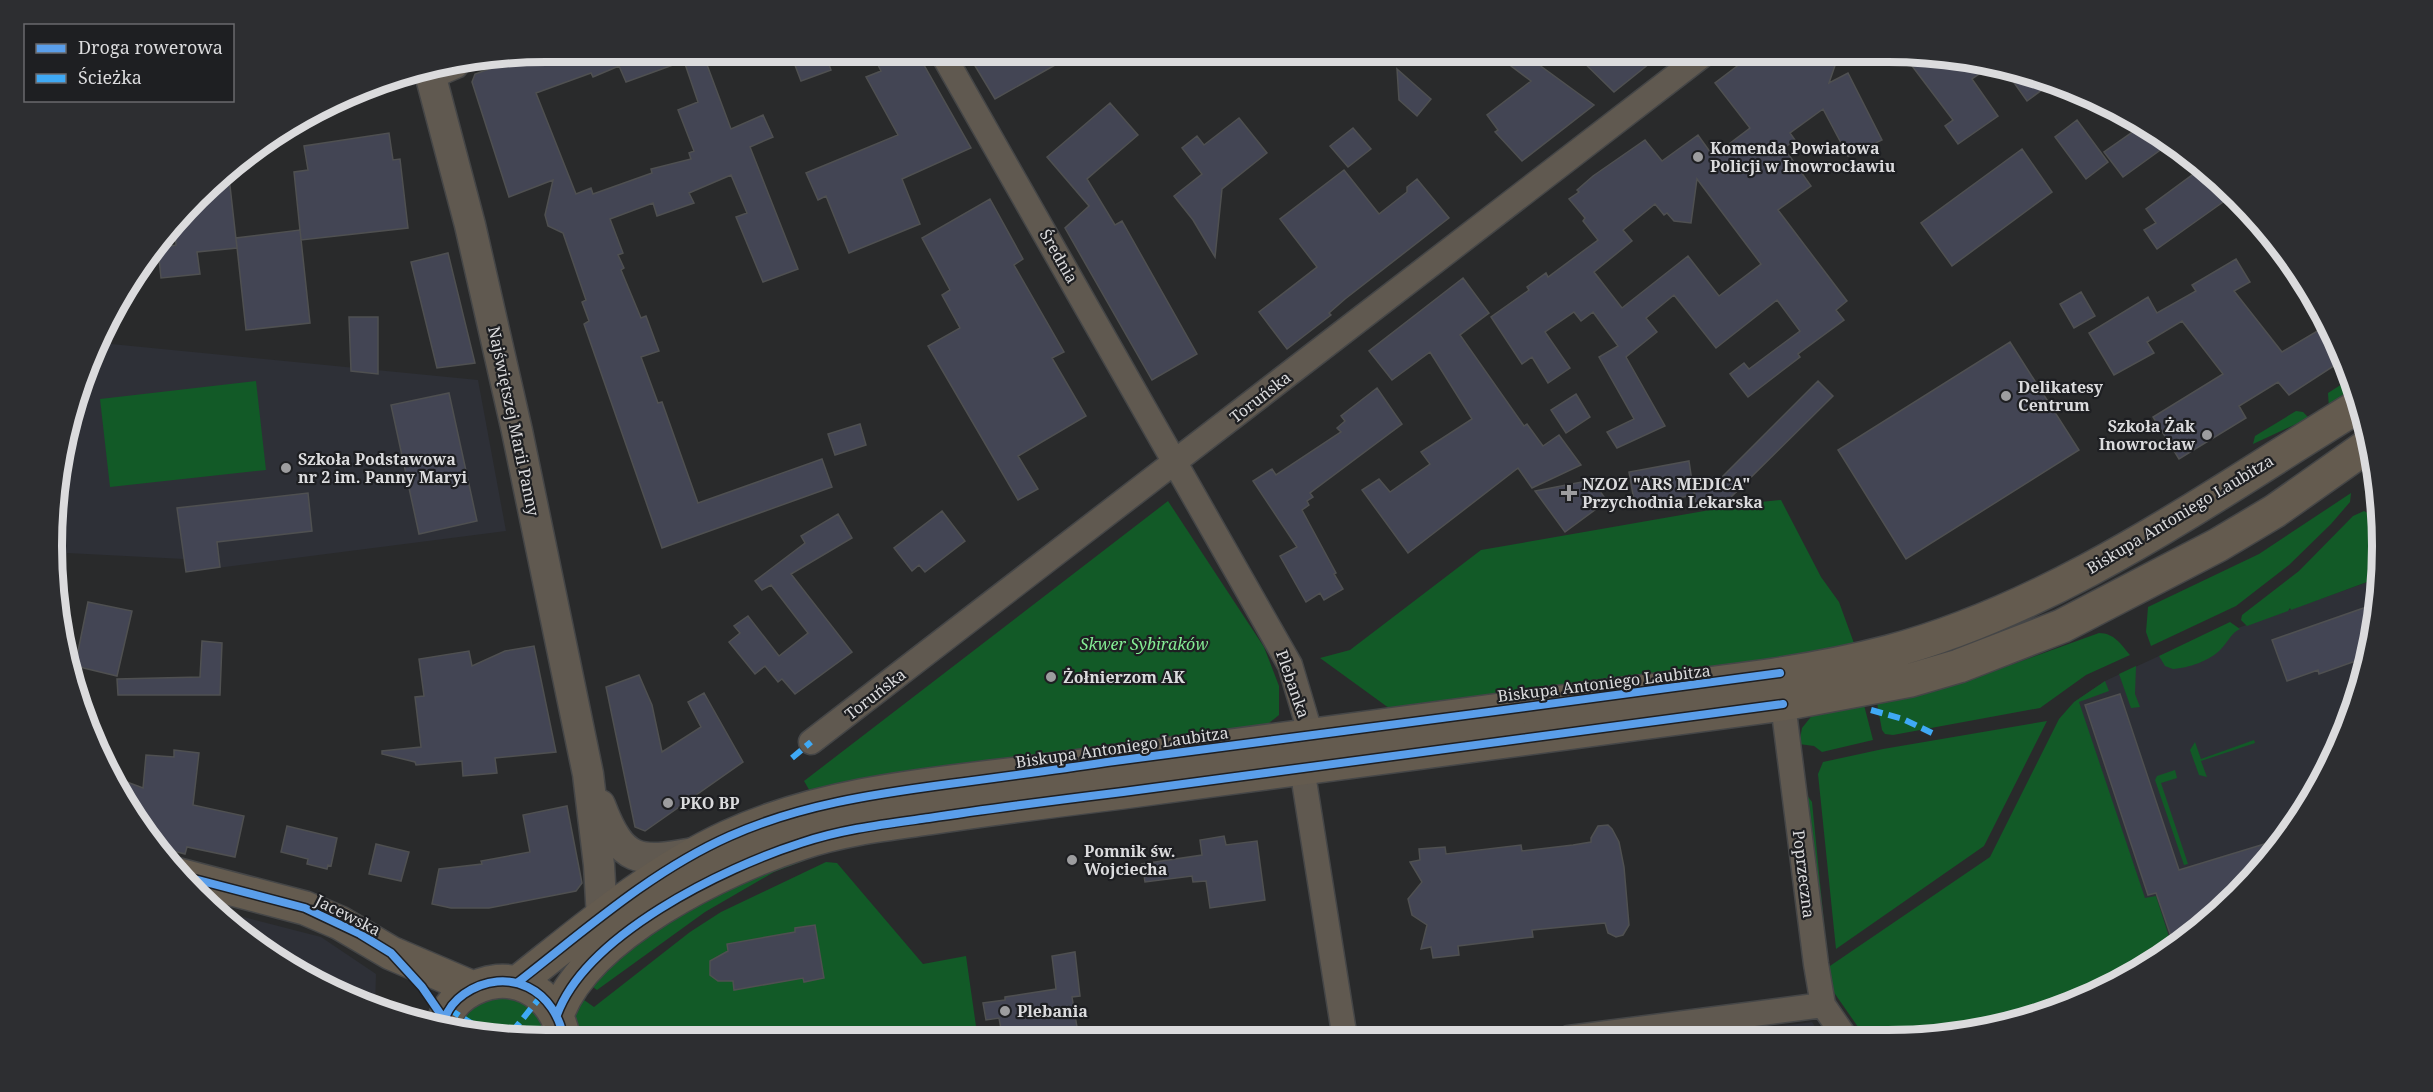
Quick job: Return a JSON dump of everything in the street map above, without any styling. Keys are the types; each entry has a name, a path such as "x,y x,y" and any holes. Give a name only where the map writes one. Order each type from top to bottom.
{"main road":[{"name":"Biskupa Antoniego Laubitza","path":"517,983 665,872 696,853 730,836 780,817 833,802 1306,735 1780,673 1861,659 1912,645 2029,599 2097,565 2157,532 2352,410"},
{"path":"561,1028 564,998 575,981 609,946 688,892 740,865 804,842 838,832 953,814 1783,704 1911,680 1959,666 2062,626 2218,545 2275,511 2362,450"},
{"name":"Jacewska","path":"194,879 305,908 340,923 391,953 473,988"},
{"name":"Jacewska","path":"391,953 422,987 443,1019"},
{"path":"445,1020 460,997 473,988 487,983 517,983 542,995 561,1028"}],"street":[{"name":"Średnia","path":"947,62 1176,462"},
{"name":"Toruńska","path":"812,742 1694,62"},
{"name":"Najświętszej Marii Panny","path":"440,74 588,774 599,865 602,918"},
{"name":"Plebanka","path":"1176,462 1290,665 1307,722 1302,768 1344,1030"},
{"name":"Poprzeczna","path":"1783,704 1823,1005 1840,1030"},
{"name":"Najświętszej Marii Panny","path":"588,774 615,838 630,851 640,858 657,860 696,853"},
{"path":"1631,1030 1823,1005"}],"shaded area":[{"name":"Szkoła Podstawowa nr 2 im. Panny Maryi","path":"106,343 478,380 506,531 186,572 184,559 67,553 63,570 63,514 66,483 73,442 78,443 78,421 87,390"},
{"path":"2370,581 2362,641 2346,702 2322,760 2307,788 2271,841 2230,889 2182,930 2145,956 2074,702 2105,681 2159,656"},
{"path":"232,914 321,937 376,974 375,999 304,966 277,949"},
{"path":"1812,1022 1817,1030 1752,1030"}],"green space":[{"path":"256,381 266,470 110,487 100,399"},
{"path":"2343,383 2348,396 2329,408 2328,393"},
{"path":"2296,411 2303,412 2309,418 2253,444 2255,436"},
{"path":"2351,493 2350,502 2331,524 2289,565 2236,606 2151,646 2146,632 2148,607 2259,554"},
{"path":"1781,500 1821,577 1839,602 1855,646 1831,653 1393,711 1320,658 1350,650 1481,550 1750,503"},
{"name":"Skwer Sybiraków","path":"1168,501 1264,647 1279,686 1279,715 1264,727 811,793 804,781"},
{"path":"2364,511 2370,514 2372,546 2370,577 2367,582 2291,610 2290,608 2288,611 2247,626 2241,620 2242,615 2299,571 2353,516"},
{"path":"2230,622 2240,629 2216,653 2205,660 2173,669 2165,666 2159,656"},
{"path":"2099,633 2113,637 2130,655 2086,675 2040,708 1893,735 1885,734 1882,730 1877,703 1966,681"},
{"path":"2136,666 2135,694 2140,707 2131,708 2119,674"},
{"path":"2105,681 2109,691 2079,702 2145,898 2156,896 2170,939 2129,966 2101,981 2043,1005 1982,1021 1950,1026 1860,1030 1826,981 1824,970 1990,857 2059,719 2074,702"},
{"path":"1864,705 1873,740 1822,752 1814,746 1799,744 1802,728 1814,713"},
{"path":"2047,721 1984,846 1836,949 1818,774 1823,762 1883,749"},
{"path":"2254,740 2255,743 2201,761 2207,777 2199,775 2190,750 2195,742 2201,759"},
{"path":"2175,770 2177,778 2161,783 2188,864 2184,865 2155,780 2157,776"},
{"path":"1804,791 1812,802 1827,953"},
{"path":"832,850 774,872 705,912 597,990 586,982 607,958 739,880"},
{"path":"826,862 837,863 923,964 966,956 977,1030 571,1030 577,995 594,1007 690,932 721,912"},
{"path":"493,998 518,1000 539,1014 545,1030 463,1023 473,1009"}],"building":[{"path":"681,62 626,82 619,66 593,77 591,73 536,93 576,194 591,188 593,194 652,173 651,169 691,159 689,153 694,151 678,110 698,102 684,62 706,62 731,129 763,115 773,137 750,147 798,269 763,282 736,217 747,213 731,175 689,193 694,203 657,216 653,203 610,219 623,253 618,255 624,268 621,270 641,318 646,316 659,351 641,357 658,403 662,402 698,503 822,459 832,487 662,548 584,324 589,321 582,302 586,300 563,233 548,226 545,215 553,180 509,197 472,82 475,74 503,64 514,63"},
{"path":"794,62 828,62 831,70 801,81"},
{"path":"876,62 922,62 971,148 902,179 920,224 849,253 826,196 818,200 806,173 898,135 866,77 881,71"},
{"path":"973,62 1061,62 995,99"},
{"path":"1506,62 1535,62 1594,105 1522,161 1495,132 1498,130 1487,115 1531,81"},
{"path":"1583,62 1651,62 1614,92"},
{"path":"1743,62 1836,62 1829,83 1848,73 1882,140 1848,156 1823,109 1790,133 1795,140 1784,148 1811,186 1778,210 1847,301 1836,310 1844,320 1798,354 1800,357 1748,397 1730,374 1744,363 1749,369 1800,331 1777,300 1716,348 1674,295 1646,318 1657,332 1626,357 1665,426 1617,448 1607,432 1634,419 1599,357 1618,346 1593,312 1581,321 1574,312 1545,332 1570,368 1548,383 1532,357 1522,364 1491,317 1529,290 1527,287 1546,273 1548,277 1598,240 1583,221 1585,218 1569,199 1579,192 1577,190 1593,176 1645,140 1662,161 1698,135 1713,156 1750,128 1715,83","holes":["1697,179 1761,264 1719,296 1688,256 1622,308 1594,272 1632,241 1623,230 1655,204 1664,215 1667,213 1674,221 1691,223"]},
{"path":"1910,63 1983,71 1972,79 1998,116 1958,144 1945,126 1953,120"},
{"path":"1397,69 1431,99 1417,116 1399,100"},
{"path":"2010,78 2045,88 2027,101"},
{"path":"1110,103 1138,135 1087,179 1115,225 1122,221 1197,354 1152,380 1065,228 1089,206 1047,157"},
{"path":"1239,118 1267,153 1222,189 1215,257 1193,220 1174,196 1202,174 1182,148 1197,136 1204,145"},
{"path":"2077,120 2108,162 2086,179 2055,137"},
{"path":"1353,128 1371,149 1348,167 1330,146"},
{"path":"2135,130 2163,148 2123,177 2104,152"},
{"path":"389,133 393,160 400,159 408,228 301,240 294,172 308,170 304,146"},
{"path":"2022,149 2052,192 1952,266 1921,223"},
{"path":"1344,170 1379,214 1407,192 1407,187 1417,179 1449,218 1345,299 1329,313 1331,315 1287,349 1259,312 1317,267 1280,219"},
{"path":"2195,173 2226,200 2157,249 2144,230 2156,223 2146,209"},
{"path":"229,180 237,248 197,252 200,274 161,278 159,256 165,247 176,245 175,235 203,203"},
{"path":"990,199 1023,259 1014,265 1064,352 1052,358 1086,416 1018,456 1038,489 1018,500 928,346 960,328 942,295 950,290 922,238"},
{"path":"300,230 310,323 246,330 236,238"},
{"path":"448,253 475,363 437,368 411,262"},
{"path":"2236,259 2250,282 2234,291 2282,352 2320,329 2336,364 2289,395 2278,382 2239,406 2246,418 2179,459 2153,417 2223,374 2182,321 2147,342 2154,353 2114,375 2089,333 2148,297 2157,313 2196,291 2192,285"},
{"path":"1463,278 1489,313 1460,335 1524,426 1527,424 1543,446 1559,435 1581,465 1532,488 1518,468 1408,553 1362,490 1379,479 1390,492 1430,464 1421,452 1472,419 1430,352 1392,380 1369,351"},
{"path":"2081,292 2095,316 2074,328 2060,304"},
{"path":"349,317 378,317 378,374 351,371"},
{"path":"2010,342 2079,450 1906,559 1838,450"},
{"path":"1818,381 1833,396 1729,499 1696,505 1693,483 1721,478"},
{"path":"1377,388 1402,424 1310,493 1313,497 1307,501 1309,505 1302,510 1343,589 1324,600 1320,593 1306,602 1280,556 1297,547 1253,481 1272,469 1276,475 1341,432 1337,428 1345,421 1341,416"},
{"path":"449,393 477,521 419,534 391,405"},
{"path":"1576,394 1590,417 1566,433 1551,410"},
{"path":"860,424 866,445 835,455 828,434"},
{"path":"1689,461 1694,495 1635,506 1629,472"},
{"name":"NZOZ \"ARS MEDICA\" Przychodnia Lekarska","path":"1592,480 1607,501 1565,532 1535,491"},
{"path":"308,493 312,531 217,542 220,567 186,572 177,508"},
{"path":"942,511 965,541 925,572 919,565 912,571 894,548"},
{"path":"838,514 852,538 791,574 852,652 795,694 782,679 778,682 765,666 755,674 729,642 740,633 734,626 748,616 779,656 808,633 771,585 762,590 755,581 805,543 801,536"},
{"path":"88,602 132,611 117,676 77,666 76,662"},
{"path":"2367,607 2357,660 2319,674 2318,670 2287,681 2272,640"},
{"path":"202,641 222,643 220,695 118,695 117,679 200,677"},
{"path":"534,646 556,752 495,758 497,773 463,776 462,761 416,765 415,762 382,754 382,751 421,747 415,697 424,696 419,659 469,651 472,666 505,651"},
{"path":"639,675 652,705 662,752 701,727 688,702 704,693 743,762 645,831 635,827 606,687"},
{"path":"2120,694 2179,870 2270,842 2230,889 2171,938 2156,893 2148,895 2085,705"},
{"path":"174,750 199,753 193,805 244,816 235,857 187,847 185,854 169,850 126,788 122,780 143,788 146,755 174,757"},
{"path":"567,806 582,883 576,891 489,908 451,908 432,904 439,869 482,864 481,861 530,852 523,815"},
{"path":"1608,825 1619,842 1624,867 1629,925 1623,935 1616,937 1608,933 1605,923 1532,930 1533,937 1458,946 1459,955 1433,958 1431,947 1421,949 1427,925 1412,915 1408,899 1422,882 1410,862 1420,860 1419,849 1445,847 1446,854 1521,845 1522,851 1573,845 1591,842 1598,826"},
{"path":"287,826 337,838 331,866 328,865 327,869 307,864 308,859 281,852"},
{"path":"1224,836 1226,845 1257,841 1265,900 1210,908 1206,881 1193,882 1192,876 1145,882 1142,864 1202,855 1200,840"},
{"path":"376,844 409,852 401,881 369,874"},
{"path":"815,925 824,978 804,982 803,978 734,990 733,981 718,981 710,975 710,961 728,951 727,944 795,932 795,928"},
{"path":"1075,952 1080,996 1072,997 1078,1030 1001,1030 999,1018 986,1020 983,1003 1056,989 1052,956"}],"marked path":[{"path":"1871,710 1903,719 1932,733"},
{"path":"792,758 811,742"},
{"path":"514,1029 542,995"},
{"path":"449,1009 473,1024"}],"cycle path":[{"path":"517,983 619,903 701,850 756,825 837,802 1107,762 1780,673"},
{"path":"557,1015 573,986 596,958 626,932 661,908 734,869 769,854 832,834 1002,807 1783,704"},
{"path":"194,879 305,908 360,934 391,953 422,987 444,1019"},
{"path":"445,1019 451,1007 464,994 481,985 513,982 528,987 541,996 552,1008 561,1030"}],"place":[{"name":"Komenda Powiatowa Policji w Inowrocławiu","path":"1698,157"},
{"name":"Delikatesy Centrum","path":"2006,396"},
{"name":"Szkoła Żak Inowrocław","path":"2207,435"},
{"name":"Szkoła Podstawowa nr 2 im. Panny Maryi","path":"286,468"},
{"name":"NZOZ \"ARS MEDICA\" Przychodnia Lekarska","path":"1569,493"},
{"name":"Żołnierzom AK","path":"1051,677"},
{"name":"PKO BP","path":"668,803"},
{"name":"Pomnik św. Wojciecha","path":"1072,860"},
{"name":"Plebania","path":"1005,1011"}]}
